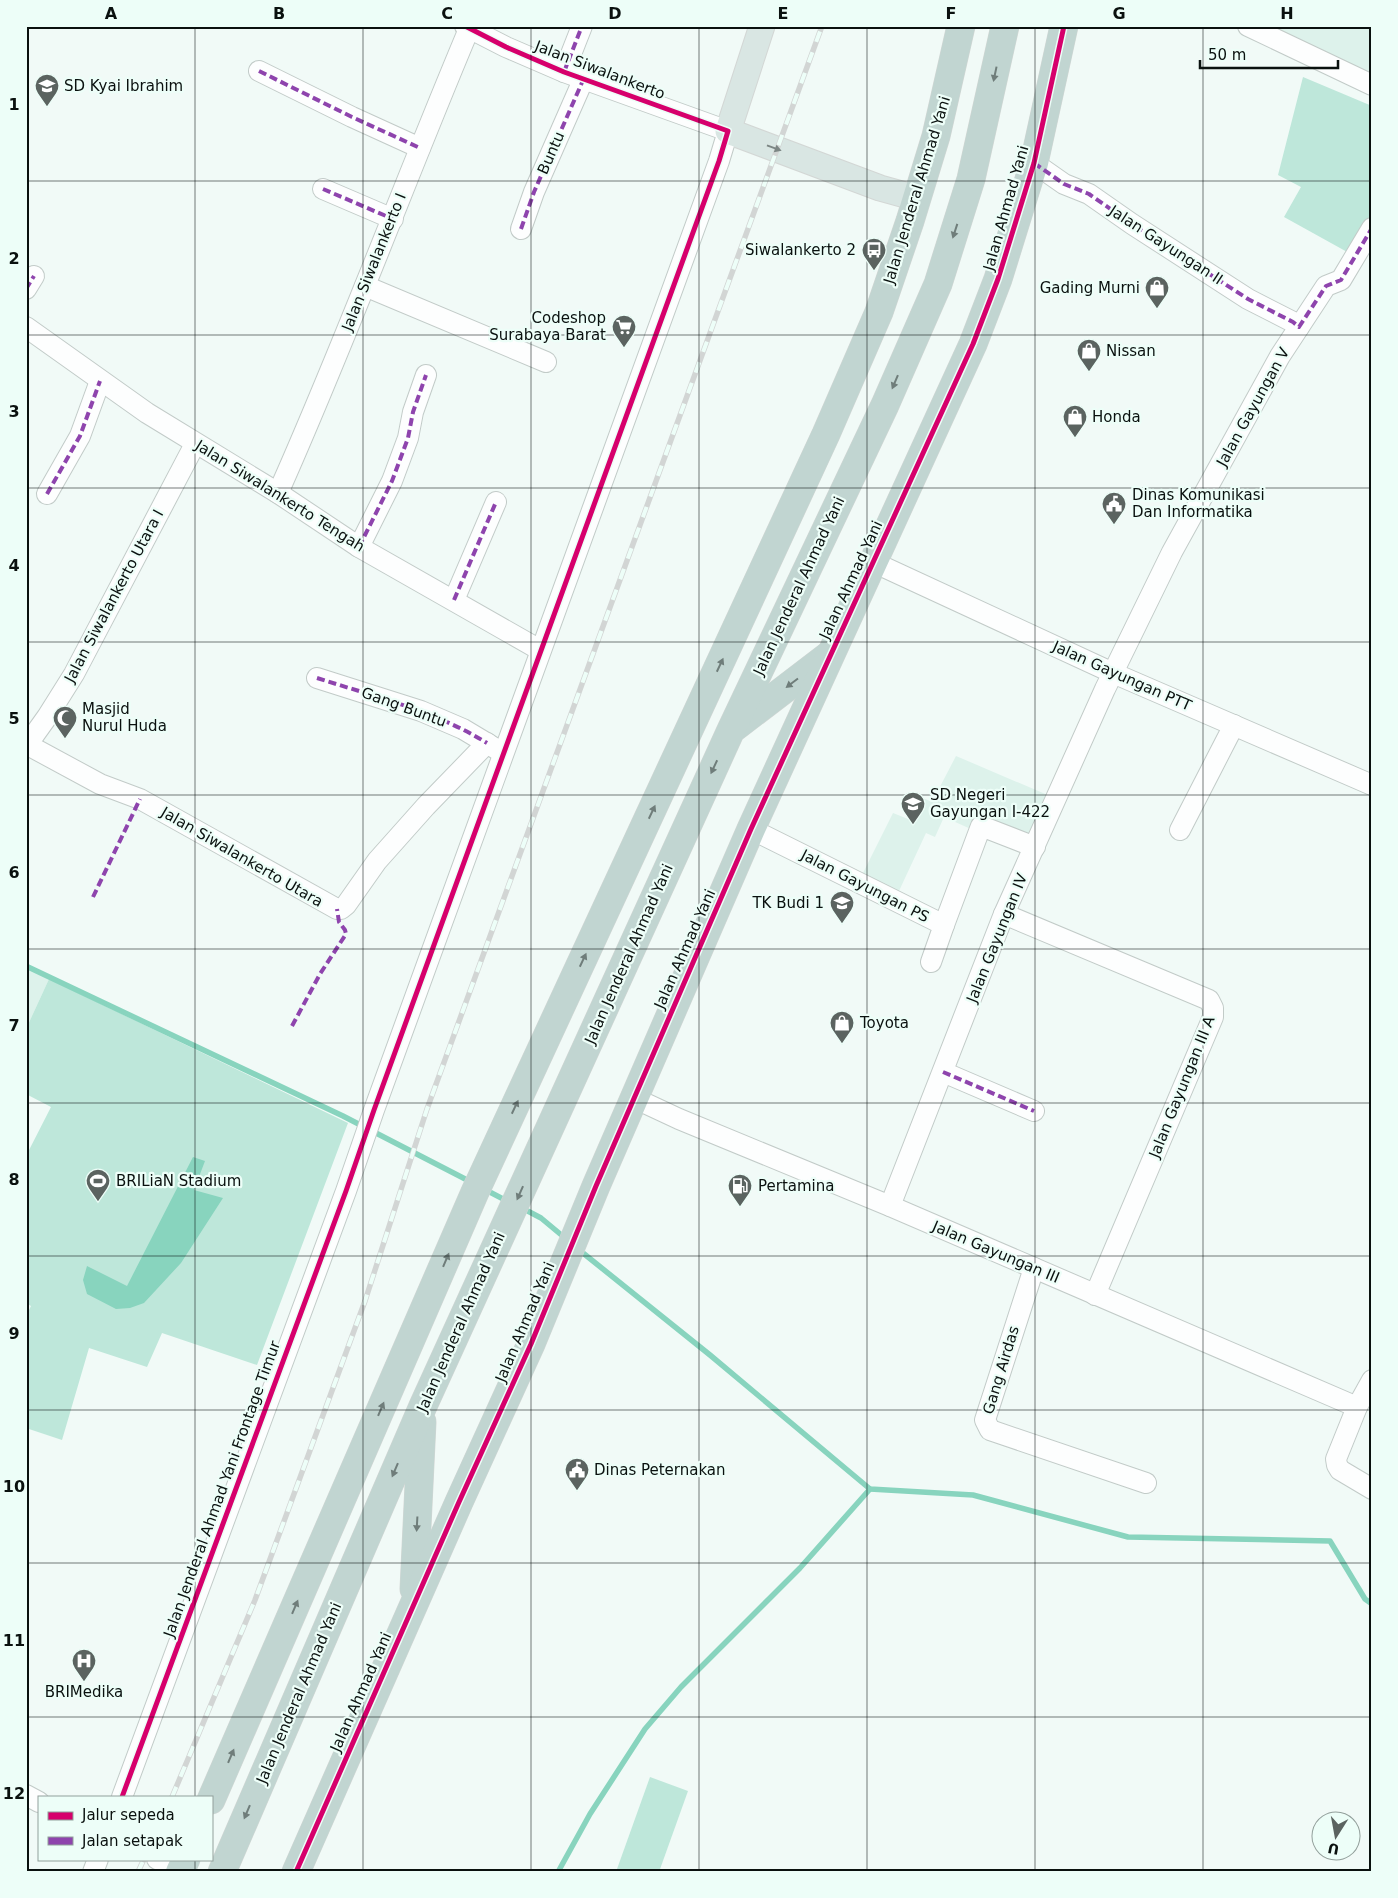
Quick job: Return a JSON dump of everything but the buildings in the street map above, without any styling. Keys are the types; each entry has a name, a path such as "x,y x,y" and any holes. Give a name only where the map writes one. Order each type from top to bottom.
{"highway":[{"name":"Jalan Jenderal Ahmad Yani","path":"212,1798 475,1192 826,434 879,312 910,222 936,136 961,26"},
{"name":"Jalan Jenderal Ahmad Yani","path":"222,1872 423,1406 731,730 885,405 938,284 972,179 1005,26"},
{"name":"Jalan Ahmad Yani","path":"296,1872 531,1344 634,1098 752,829 973,344 998,279 1034,163 1064,26"},
{"path":"731,730 831,654"},
{"path":"413,1606 423,1406"}],"main road":[{"path":"762,26 728,131 880,188 916,198"}],"street":[{"path":"564,72 582,26"},
{"path":"1248,26 1372,85"},
{"name":"Jalan Siwalankerto","path":"467,28 564,72 728,131"},
{"name":"Jalan Siwalankerto I","path":"278,494 393,219 467,28"},
{"path":"259,71 420,148"},
{"name":"Buntu","path":"521,229 534,192 584,78"},
{"name":"Jalan Jenderal Ahmad Yani Frontage Timur","path":"122,1796 346,1191 495,748 540,650 719,161 728,131"},
{"name":"Jalan Gayungan II","path":"1034,163 1064,184 1089,194 1132,224 1240,293 1293,322 1298,327"},
{"path":"323,189 393,219"},
{"name":"Jalan Gayungan V","path":"1113,673 1172,552 1280,356 1326,286 1341,280 1372,228"},
{"path":"365,286 546,362"},
{"name":"Jalan Siwalankerto Tengah","path":"27,328 146,413 278,494 359,547 540,650"},
{"path":"359,547 392,481 408,438 413,412 426,375"},
{"path":"47,494 80,436 100,381"},
{"name":"Jalan Siwalankerto Utara I","path":"26,745 47,717 74,674 195,444"},
{"path":"454,600 496,502"},
{"name":"Jalan Gayungan PTT","path":"874,562 1113,673 1372,785"},
{"name":"Jalan Gayungan IV","path":"890,1206 1004,914 1113,673"},
{"name":"Gang Buntu","path":"318,678 421,711 463,729 495,748"},
{"path":"1180,830 1234,724"},
{"name":"Jalan Siwalankerto Utara","path":"26,745 100,784 140,799 337,909 341,909 346,905 377,861 426,806 495,748"},
{"path":"944,925 981,826 1034,847"},
{"name":"Jalan Gayungan PS","path":"752,829 944,925 931,962"},
{"name":"Jalan Gayungan III A","path":"1004,914 1208,1000 1213,1008 1213,1017 1095,1295"},
{"path":"943,1072 1034,1111"},
{"name":"Jalan Gayungan III","path":"634,1098 679,1119 890,1206 1357,1407"},
{"name":"Gang Airdas","path":"1034,1268 985,1420 987,1426 990,1430 1146,1483"},
{"path":"1372,1380 1357,1407 1336,1459 1340,1470 1372,1489"},
{"path":"26,1795 38,1801"},
{"path":"93,1872 98,1860"}],"shaded area":[{"path":"1264,26 1372,26 1372,78"},
{"path":"1303,77 1372,106 1372,217 1349,253 1284,217 1301,187 1278,175"},
{"name":"SD Negeri Gayungan I-422","path":"956,756 1050,796 1030,844 973,830 944,817 935,837 926,833 899,891 862,875 893,813 913,821 923,798 932,802"},
{"path":"26,968 49,979 26,1029"},
{"path":"49,979 348,1123 257,1365 162,1333 147,1367 89,1348 62,1440 26,1428 26,1316 31,1306 26,1303 26,1156 51,1107 26,1094 26,1029"},
{"path":"193,1157 205,1161 194,1190 223,1198 181,1263 144,1303 130,1308 116,1309 87,1294 83,1280 87,1266 127,1286"},
{"path":"650,1777 688,1791 659,1872 625,1872 617,1869"}],"waterway":[{"path":"26,966 343,1116 471,1182"},
{"path":"484,1189 509,1202"},
{"path":"522,1208 541,1218 565,1238"},
{"path":"578,1249 710,1355 870,1489 973,1495 1128,1537 1330,1541 1365,1599 1372,1604"},
{"path":"558,1872 590,1814 645,1729 681,1687 800,1568 870,1489"}],"railway":[{"path":"172,1796 255,1600 365,1301 427,1109 822,26"},
{"path":"138,1872 144,1860"}],"marked path":[{"path":"564,72 582,26"},
{"path":"259,71 420,148"},
{"path":"521,229 534,192 584,78"},
{"path":"1034,163 1064,184 1089,194 1248,299 1299,327 1326,286 1341,280 1372,228"},
{"path":"323,189 393,219"},
{"path":"26,289 34,276"},
{"path":"359,547 392,481 408,438 413,412 426,375"},
{"path":"47,494 80,436 100,381"},
{"path":"454,600 496,502"},
{"path":"317,678 426,713 487,743"},
{"path":"93,897 140,799"},
{"path":"292,1026 320,974 346,934 339,922 337,909"},
{"path":"943,1072 1034,1111"}],"cycle path":[{"path":"122,1796 346,1191 719,161 728,131 564,72 506,47 465,26"},
{"path":"296,1872 459,1502 531,1344 596,1186 751,829 973,344 998,279 1034,163 1064,26"}],"place":[{"name":"SD Kyai Ibrahim","path":"47,107"},
{"name":"Siwalankerto 2","path":"874,271"},
{"name":"Gading Murni","path":"1157,309"},
{"name":"Codeshop Surabaya Barat","path":"624,348"},
{"name":"Nissan","path":"1089,372"},
{"name":"Honda","path":"1075,438"},
{"name":"Dinas Komunikasi Dan Informatika","path":"1114,525"},
{"name":"Masjid Nurul Huda","path":"65,739"},
{"name":"SD Negeri Gayungan I-422","path":"913,825"},
{"name":"TK Budi 1","path":"842,924"},
{"name":"Toyota","path":"842,1044"},
{"name":"BRILiaN Stadium","path":"98,1202"},
{"name":"Pertamina","path":"740,1207"},
{"name":"Dinas Peternakan","path":"577,1491"},
{"name":"BRIMedika","path":"84,1682"}]}
